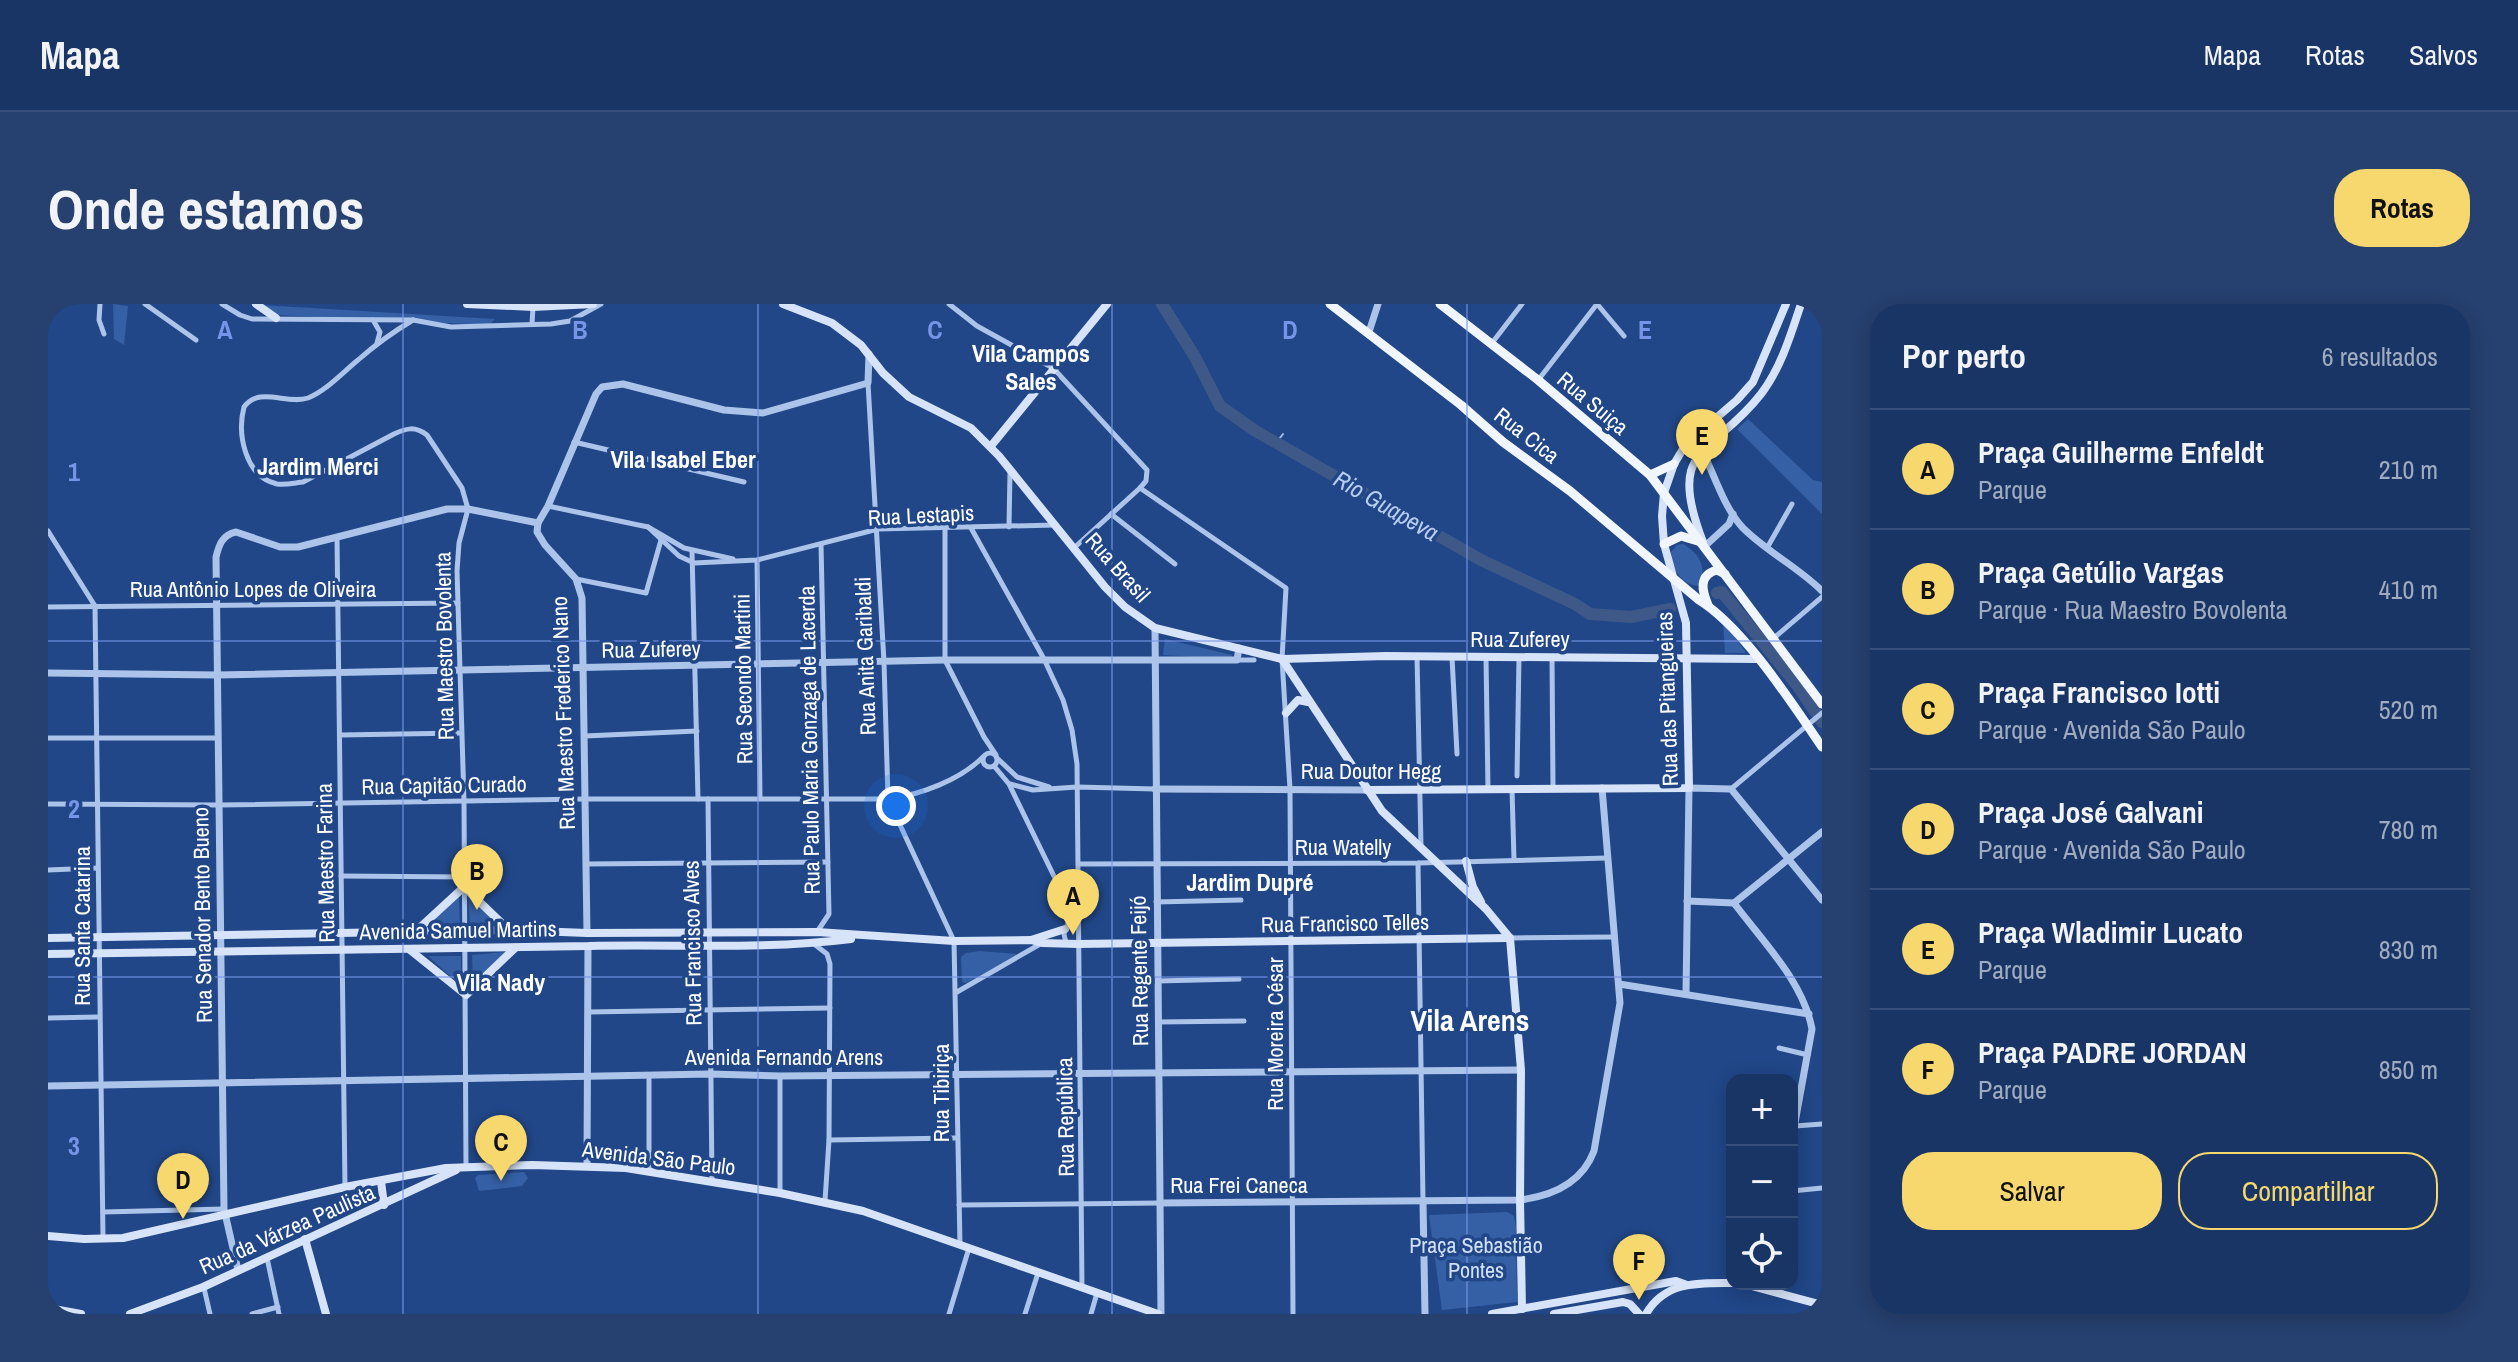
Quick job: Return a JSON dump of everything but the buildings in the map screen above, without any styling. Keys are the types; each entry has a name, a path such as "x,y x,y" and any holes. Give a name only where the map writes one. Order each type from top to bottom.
{"main road":[{"path":"256,304 276,318"},
{"path":"467,304 533,307 593,304"},
{"name":"Rua Brasil","path":"783,304 802,307 832,323 851,336 909,397 971,428 1010,468 1105,587 1125,607 1155,628 1282,659"},
{"path":"991,446 1107,304"},
{"name":"Rua Cica","path":"1330,304 1369,332 1503,442 1570,491 1699,600 1720,614 1809,724 1822,747"},
{"name":"Rua das Pitangueiras","path":"1689,788 1685,614 1664,544 1664,493 1674,464 1686,444 1753,382 1786,304"},
{"path":"1703,544 1692,513 1689,493 1691,470 1702,450 1761,394 1788,343 1801,304"},
{"name":"Rua Suiça","path":"1443,305 1650,475 1822,704"},
{"path":"1650,475 1674,464"},
{"path":"1664,544 1681,536 1703,544"},
{"path":"1709,606 1702,586 1705,578 1709,572 1717,570 1725,574"},
{"name":"Rua Zuferey","path":"1282,659 1417,656 1757,659"},
{"path":"1282,659 1382,811 1486,909 1510,938 1521,1070 1521,1312"},
{"path":"1286,713 1298,700 1305,699 1312,705"},
{"name":"Rua Doutor Hegg","path":"1367,790 1689,788"},
{"path":"1466,861 1473,887 1486,909"},
{"path":"414,933 464,887 509,930"},
{"path":"1031,940 1066,928"},
{"name":"Avenida Samuel Martins","path":"48,938 509,930 587,933 817,932 867,937 954,941 1031,940 1078,944"},
{"path":"813,944 817,932"},
{"name":"Avenida Samuel Martins","path":"48,954 813,944 867,937"},
{"name":"Rua Francisco Telles","path":"1078,944 1510,938"},
{"path":"410,950 466,995 515,948"},
{"name":"Avenida São Paulo","path":"48,1236 123,1238 224,1212 446,1168 587,1166 649,1171 825,1201 863,1211 1160,1314"},
{"name":"Rua da Várzea Paulista","path":"130,1314 203,1287 461,1169"},
{"path":"381,1181 384,1205"},
{"path":"305,1239 326,1314"},
{"path":"1492,1314 1521,1312 1676,1281 1687,1285"},
{"path":"1646,1314 1654,1299 1662,1294 1687,1285 1726,1283"},
{"path":"1785,1290 1822,1305"},
{"path":"1554,1314 1623,1302 1630,1304 1639,1314"},
{"path":"48,1308 81,1314"}],"street":[{"path":"100,304 99,320 104,334"},
{"path":"145,304 196,340"},
{"path":"222,304 252,319 413,320 451,327 570,321 601,304"},
{"path":"949,304 977,326 1053,368 1147,470 1146,481 1140,488 1075,547"},
{"path":"1369,332 1378,304"},
{"path":"1492,343 1522,304"},
{"path":"1538,380 1597,304 1624,336"},
{"path":"532,324 533,307"},
{"path":"372,319 380,332 376,344"},
{"path":"413,320 376,344 332,382 305,399 292,401 262,396 248,401 242,421 248,458 263,477 275,483 303,482 394,434 408,428 419,429 427,435 462,488 468,509"},
{"name":"Rua Anita Garibaldi","path":"869,354 888,799 954,941"},
{"path":"337,538 424,514 468,509 538,523 596,394 602,387 611,384 623,384 724,410 749,413 781,409 868,383"},
{"path":"574,442 744,482"},
{"path":"1702,450 1742,526 1822,591"},
{"path":"1009,527 1010,468"},
{"name":"Rua Moreira César","path":"1140,488 1286,588 1282,659 1290,789 1293,1314"},
{"path":"1767,548 1792,504"},
{"name":"Rua Lestapis","path":"548,506 648,527 692,551 742,561"},
{"name":"Rua Maestro Bovolenta","path":"461,1169 466,995 458,603 459,543 468,509"},
{"path":"1111,514 1175,564"},
{"path":"1703,544 1729,524 1733,514"},
{"name":"Rua Maestro Frederico Nano","path":"538,523 537,532 576,579 582,598 587,933"},
{"name":"Rua Lestapis","path":"694,563 757,560 878,529 1057,525"},
{"path":"648,527 679,556 694,563"},
{"path":"945,528 945,660"},
{"path":"971,528 1044,659 1063,700 1072,730 1077,764 1079,864 1077,896 1066,928 1066,943"},
{"path":"48,531 95,606"},
{"name":"Rua Senador Bento Bueno","path":"238,1270 224,1212 216,557 223,539 236,532 280,547 298,547 337,538"},
{"name":"Rua Maestro Farina","path":"337,538 345,1187"},
{"path":"576,579 646,593 661,540"},
{"name":"Rua Paulo Maria Gonzaga de Lacerda","path":"817,932 829,914 821,544"},
{"path":"692,551 698,799"},
{"name":"Rua Secondo Martini","path":"757,560 760,798"},
{"path":"1773,639 1822,597"},
{"name":"Rua Antônio Lopes de Oliveira","path":"48,607 458,603"},
{"name":"Rua Santa Catarina","path":"95,606 103,1239"},
{"name":"Rua Regente Feijó","path":"1155,628 1160,1314"},
{"path":"1237,660 1239,648"},
{"path":"1417,656 1421,847"},
{"path":"1452,656 1457,754"},
{"path":"1486,656 1488,789"},
{"path":"1517,776 1518,656"},
{"path":"1552,656 1553,788"},
{"name":"Rua Zuferey","path":"48,673 217,675 945,660 1254,660"},
{"name":"Rua Doutor Hegg","path":"945,660 996,757 1017,777 1054,788"},
{"path":"1689,788 1731,789 1822,713"},
{"path":"585,736 697,731"},
{"path":"340,735 461,733"},
{"path":"984,737 983,763 991,766 1009,784 1072,913"},
{"path":"48,738 218,738"},
{"path":"971,768 989,752 996,757 991,766"},
{"path":"971,768 991,766"},
{"name":"Rua Capitão Curado","path":"48,804 888,799 913,796 971,768"},
{"name":"Rua Doutor Hegg","path":"1009,784 1033,790 1077,787 1367,790"},
{"name":"Rua Frei Caneca","path":"959,1205 1520,1200 1540,1197 1573,1181 1590,1161 1605,1100 1620,1003 1602,788"},
{"name":"Rua das Pitangueiras","path":"1686,993 1689,788"},
{"path":"1512,789 1514,860"},
{"path":"1731,789 1822,900"},
{"name":"Rua Francisco Alves","path":"708,799 707,933 712,1181"},
{"path":"1687,901 1734,903 1822,832"},
{"name":"Rua Watelly","path":"1079,864 1437,863 1607,858"},
{"path":"585,864 828,862"},
{"path":"1418,863 1425,1314"},
{"path":"48,870 97,868"},
{"path":"341,876 464,877"},
{"name":"Rua República","path":"1077,896 1082,1289"},
{"path":"1156,902 1241,900"},
{"path":"1734,903 1799,990 1809,1014 1812,1029 1798,1102"},
{"path":"1066,928 1079,931"},
{"name":"Rua Francisco Telles","path":"1510,938 1613,937"},
{"name":"Rua Tibiriça","path":"949,1314 964,1247 956,1138 957,992 954,941"},
{"path":"957,992 1042,943"},
{"path":"813,944 827,954 830,964 829,1140 825,1201"},
{"path":"587,1166 588,946"},
{"path":"1157,981 1239,979"},
{"path":"1619,984 1809,1014"},
{"path":"587,1012 830,1008"},
{"path":"48,1018 98,1017"},
{"path":"1158,1022 1244,1021"},
{"path":"1812,1029 1821,1028"},
{"path":"1779,1048 1808,1055"},
{"name":"Avenida Fernando Arens","path":"48,1086 710,1074 1521,1070"},
{"path":"649,1075 649,1171"},
{"path":"780,1076 780,1193"},
{"path":"1798,1121 1822,1124"},
{"path":"829,1140 956,1138"},
{"path":"1798,1190 1822,1188"},
{"path":"103,1212 224,1212"},
{"path":"252,1314 279,1310 267,1257"},
{"path":"1025,1314 1038,1272"},
{"path":"203,1287 210,1314"},
{"path":"1091,1314 1097,1293"}],"green space":[{"path":"113,304 128,306 124,345 114,339"},
{"path":"262,305 495,319 489,325 277,315"},
{"path":"1748,419 1813,480 1822,482 1822,514 1737,429"},
{"path":"1683,544 1694,552 1702,567 1699,586 1682,579 1673,564 1671,552 1677,545"},
{"path":"1723,622 1745,651 1745,653 1725,653"},
{"path":"1165,639 1232,655 1231,659 1163,655"},
{"path":"468,895 502,927 470,926"},
{"path":"459,897 460,924 426,926"},
{"path":"980,951 1018,956 966,983 962,982 961,957"},
{"path":"505,952 473,983 472,955"},
{"path":"428,956 461,956 461,986"},
{"path":"524,1172 528,1178 522,1186 479,1191 475,1178 478,1175"},
{"name":"Praça Sebastião Pontes","path":"1507,1212 1514,1216 1516,1227 1517,1302 1442,1310 1429,1215"}],"waterway":[{"name":"Rio Guapeva","path":"1162,304 1195,357 1220,406 1254,430 1481,560 1590,614 1631,617 1670,609"},
{"path":"1276,443 1283,434"},
{"name":"Rio Guapeva","path":"1717,593 1722,592 1797,685 1822,722"}],"place":[{"name":"Praça Wladimir Lucato","path":"1702,475"},
{"name":"Praça Getúlio Vargas","path":"477,910"},
{"name":"Praça Guilherme Enfeldt","path":"1073,935"},
{"name":"Praça Francisco Iotti","path":"501,1181"},
{"name":"Praça José Galvani","path":"183,1219"},
{"name":"Praça PADRE JORDAN","path":"1639,1300"}],"district":[{"name":"Vila Campos Sales","path":"1031,368"},
{"name":"Vila Isabel Eber","path":"683,460"},
{"name":"Jardim Merci","path":"318,467"},
{"name":"Jardim Dupré","path":"1250,883"},
{"name":"Vila Nady","path":"501,983"},
{"name":"Vila Arens","path":"1470,1021"}]}
